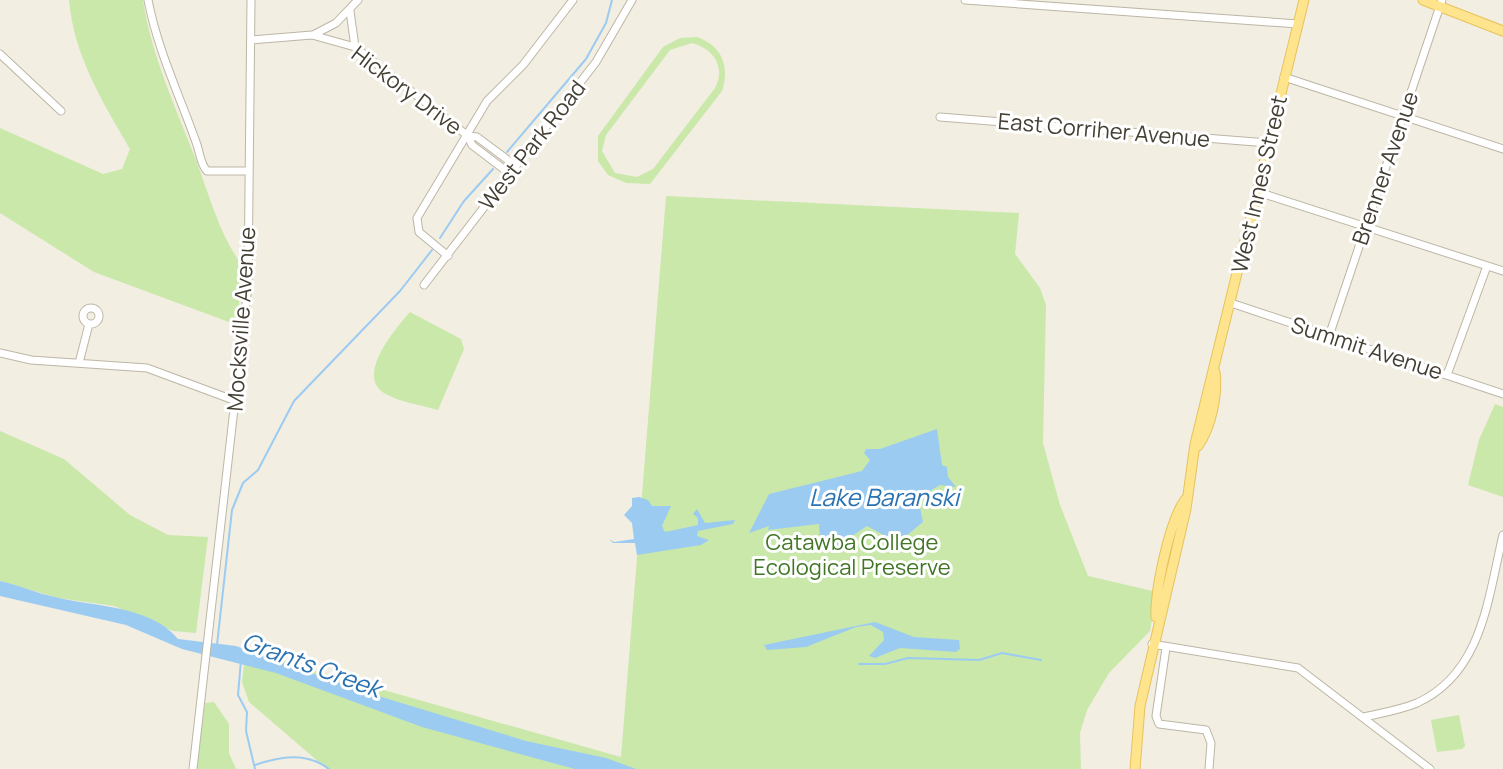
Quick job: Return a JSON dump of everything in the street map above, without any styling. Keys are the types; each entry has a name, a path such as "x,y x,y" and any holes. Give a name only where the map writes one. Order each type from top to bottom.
{"main road":[{"name":"West Innes Street","path":"1135,769 1140,706 1157,624 1156,601 1179,508 1186,498 1304,0"},
{"path":"1423,0 1441,3 1503,31"}],"street":[{"path":"148,0 160,52 203,168 207,171 249,171"},
{"name":"Mocksville Avenue","path":"193,769 248,286 251,0"},
{"path":"312,35 350,11 358,0"},
{"path":"448,256 419,232 416,221 495,89 523,65 573,0"},
{"name":"West Park Road","path":"424,285 596,62 632,0"},
{"path":"965,0 1298,24"},
{"name":"Brenner Avenue","path":"1329,336 1441,3"},
{"path":"350,11 355,47"},
{"name":"Hickory Drive","path":"251,40 312,35 355,47 468,136 472,145 510,174"},
{"path":"0,54 61,111"},
{"path":"1284,77 1503,149"},
{"name":"East Corriher Avenue","path":"940,117 1268,143"},
{"name":"Hickory Drive","path":"468,136 477,137 516,166"},
{"path":"1258,192 1503,271"},
{"path":"1447,375 1487,266"},
{"name":"Summit Avenue","path":"1231,303 1503,394"},
{"path":"79,363 89,324"},
{"path":"0,353 24,359 147,368 236,401"},
{"path":"1364,717 1419,702 1462,669 1475,645 1503,535"},
{"path":"1152,644 1298,668 1430,769"},
{"path":"1166,648 1156,716 1159,724 1167,727 1206,730 1211,743 1209,769"}],"green space":[{"path":"69,0 143,0 165,81 221,228 243,267 237,325 94,272 0,213 0,128 103,174 122,169 130,149 83,59"},
{"path":"697,37 718,51 725,73 722,91 650,184 626,183 608,175 598,161 598,136 663,47 680,38","holes":["692,43 716,60 719,73 715,88 653,169 637,177 615,173 602,151 606,135 670,50"]},
{"name":"Catawba College Ecological Preserve","path":"666,196 1019,213 1015,254 1040,288 1046,305 1043,443 1060,505 1088,576 1157,592 1150,631 1109,673 1087,710 1080,733 1081,769 327,769 249,702 242,682 246,647 313,670 621,757"},
{"path":"410,312 461,339 464,349 438,410 396,399 376,385 374,375 381,351"},
{"path":"1495,404 1503,407 1503,497 1468,485 1479,440"},
{"path":"0,431 64,459 130,515 168,535 208,537 196,633 173,631 114,606 58,598 0,581"},
{"path":"214,702 229,724 229,753 236,769 196,769 205,703"},
{"path":"1459,715 1465,746 1437,752 1431,720"}],"water":[{"name":"Lake Baranski","path":"937,429 942,465 947,467 948,477 956,487 940,485 918,498 923,522 906,536 889,538 867,526 834,548 820,544 819,524 768,530 769,526 749,533 769,494 862,471 870,460 864,453 866,449 880,449"},
{"path":"632,498 648,500 652,506 671,506 662,526 665,532 698,525 698,518 693,514 697,509 705,523 735,520 733,524 698,531 697,536 709,540 701,545 637,555 635,543 613,543 609,539 614,542 634,539 632,523 624,515 632,506"},
{"path":"0,581 55,597 137,613 166,628 178,639 236,646 362,691 526,741 606,758 636,769 575,769 422,727 276,673 182,649 126,625 0,596"},
{"path":"875,622 914,637 959,640 960,649 956,652 900,648 875,658 869,656 884,640 883,632 871,625 856,627 806,647 767,650 764,645"}],"waterway":[{"path":"507,152 586,59 606,23 612,0"},
{"path":"440,238 464,201 493,169"},
{"path":"217,645 232,510 243,483 258,470 294,401 400,291 432,250"},
{"path":"859,664 885,664 908,658 979,660 1002,653 1041,660"},
{"name":"Grants Creek","path":"241,660 238,695 247,712 246,731 255,769"},
{"path":"255,765 294,757 312,760 329,769"}]}
